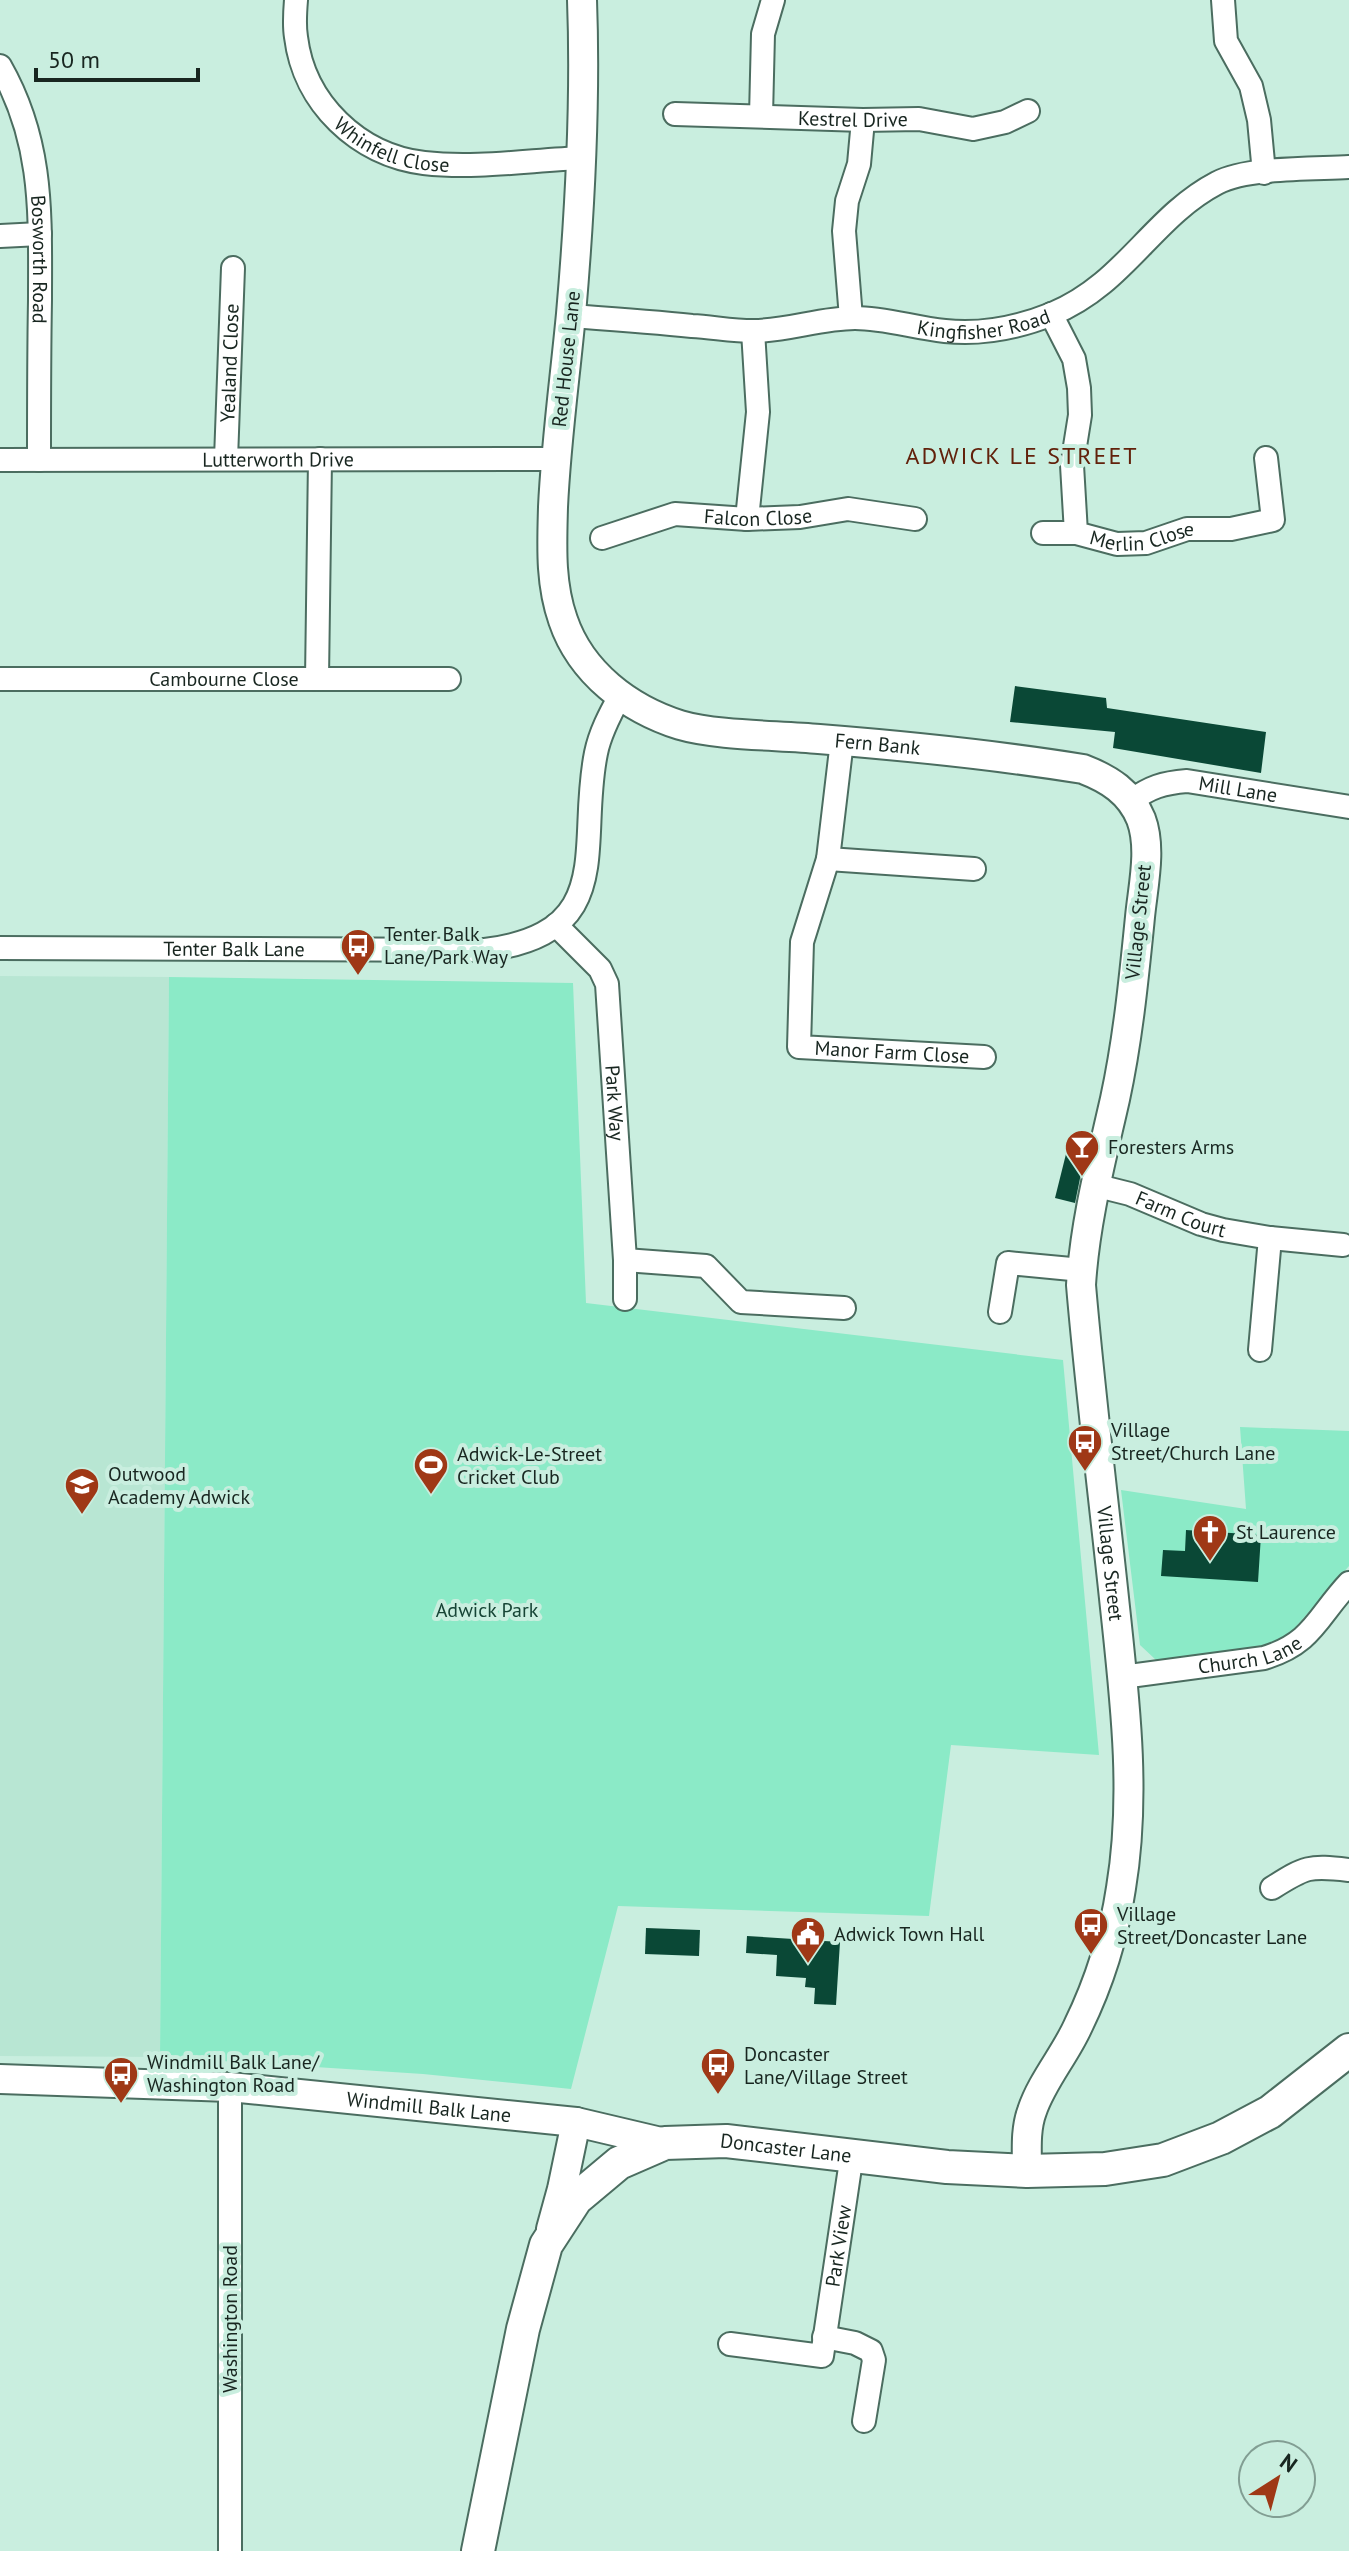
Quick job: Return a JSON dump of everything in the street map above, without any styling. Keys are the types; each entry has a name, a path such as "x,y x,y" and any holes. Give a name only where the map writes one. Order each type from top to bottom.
{"main road":[{"name":"Doncaster Lane","path":"478,2551 523,2329 546,2245 576,2199 619,2163 665,2143 726,2141 947,2167 1027,2171 1105,2169 1163,2160 1221,2138 1270,2112 1349,2050"}],"street":[{"name":"Whinfell Close","path":"296,0 295,36 303,71 322,105 348,133 385,154 424,163 450,164 583,158"},
{"name":"Red House Lane","path":"582,0 583,158 571,316 555,459 551,558 555,591 564,623 577,650 620,696"},
{"path":"761,116 763,34 773,0"},
{"path":"1223,0 1226,41 1251,86 1259,120 1264,173"},
{"name":"Bosworth Road","path":"0,66 27,127 37,167 40,234 39,460"},
{"name":"Kestrel Drive","path":"675,114 919,119 973,129 1005,122 1028,111"},
{"path":"851,318 844,231 847,201 859,164 863,120"},
{"name":"Kingfisher Road","path":"571,316 753,331 851,318 888,319 944,331 976,332 1011,328 1083,300 1116,274 1170,217 1219,182 1241,175 1349,167"},
{"path":"0,236 40,234"},
{"name":"Yealand Close","path":"226,459 233,268"},
{"name":"Merlin Close","path":"1051,314 1074,359 1079,388 1080,415 1072,465 1076,533 1117,544 1146,543 1187,529 1231,529 1273,520 1266,458"},
{"path":"747,519 758,412 753,331"},
{"path":"317,679 320,459"},
{"name":"Lutterworth Drive","path":"0,460 555,459"},
{"name":"Falcon Close","path":"602,538 675,514 747,519 800,517 848,509 915,519"},
{"path":"1043,533 1076,533"},
{"name":"Cambourne Close","path":"0,679 449,679"},
{"name":"Fern Bank","path":"620,696 648,713 684,726 1083,769 1105,777 1131,801"},
{"name":"Tenter Balk Lane","path":"0,948 485,950 518,946 556,925 574,903 583,885 589,859 596,751 620,696"},
{"name":"Manor Farm Close","path":"842,741 828,859 802,942 799,1047 984,1057"},
{"name":"Mill Lane","path":"1131,801 1162,783 1187,781 1349,807"},
{"name":"Village Street","path":"1027,2171 1027,2134 1031,2111 1078,2028 1094,1992 1121,1888 1129,1780 1122,1677 1085,1327 1082,1270 1086,1227 1120,1070 1144,882 1144,829 1131,801"},
{"path":"828,859 974,869"},
{"name":"Park Way","path":"556,925 600,969 607,984 625,1299"},
{"name":"Farm Court","path":"1094,1185 1130,1194 1201,1224 1270,1238 1343,1245"},
{"path":"1260,1350 1270,1238"},
{"path":"625,1260 706,1266 741,1302 844,1308"},
{"path":"1000,1312 1008,1263 1082,1270"},
{"name":"Church Lane","path":"1122,1677 1264,1658 1284,1652 1307,1634 1349,1583"},
{"path":"1272,1888 1302,1869 1349,1870"},
{"name":"Windmill Balk Lane","path":"0,2079 230,2087 576,2122 665,2143"},
{"name":"Washington Road","path":"230,2087 230,2551"},
{"path":"546,2245 576,2122"},
{"name":"Park View","path":"824,2337 852,2154"},
{"path":"730,2344 822,2356 824,2337 855,2343 871,2351 874,2360 864,2421"}],"shaded area":[{"name":"Outwood Academy Adwick","path":"0,976 169,977 160,2057 0,2056"}],"green space":[{"name":"Adwick Park","path":"169,977 573,983 586,1303 1063,1360 1099,1755 951,1745 929,1916 618,1906 571,2089 423,2074 160,2057"},
{"path":"1240,1427 1349,1431 1349,1566 1279,1646 1175,1661 1156,1660 1140,1645 1121,1490 1246,1509"}],"building":[{"path":"1015,686 1106,698 1107,708 1266,732 1261,773 1113,748 1115,732 1010,722"},
{"path":"1067,1150 1085,1154 1075,1203 1055,1198"},
{"name":"St Laurence","path":"1186,1530 1261,1535 1258,1582 1161,1576 1163,1550 1185,1551"},
{"path":"646,1928 700,1930 699,1956 645,1954"},
{"name":"Adwick Town Hall","path":"747,1936 840,1942 836,2005 814,2004 815,1988 805,1987 806,1978 776,1976 777,1955 746,1953"}],"place":[{"name":"Tenter Balk Lane/Park Way","path":"358,977"},
{"name":"Foresters Arms","path":"1082,1178"},
{"name":"Village Street/Church Lane","path":"1085,1473"},
{"name":"Adwick-Le-Street Cricket Club","path":"431,1496"},
{"name":"Outwood Academy Adwick","path":"82,1516"},
{"name":"St Laurence","path":"1210,1563"},
{"name":"Village Street/Doncaster Lane","path":"1091,1956"},
{"name":"Adwick Town Hall","path":"808,1965"},
{"name":"Doncaster Lane/Village Street","path":"718,2096"},
{"name":"Windmill Balk Lane/ Washington Road","path":"121,2105"}],"district":[{"name":"ADWICK LE STREET","path":"1022,455"}]}
